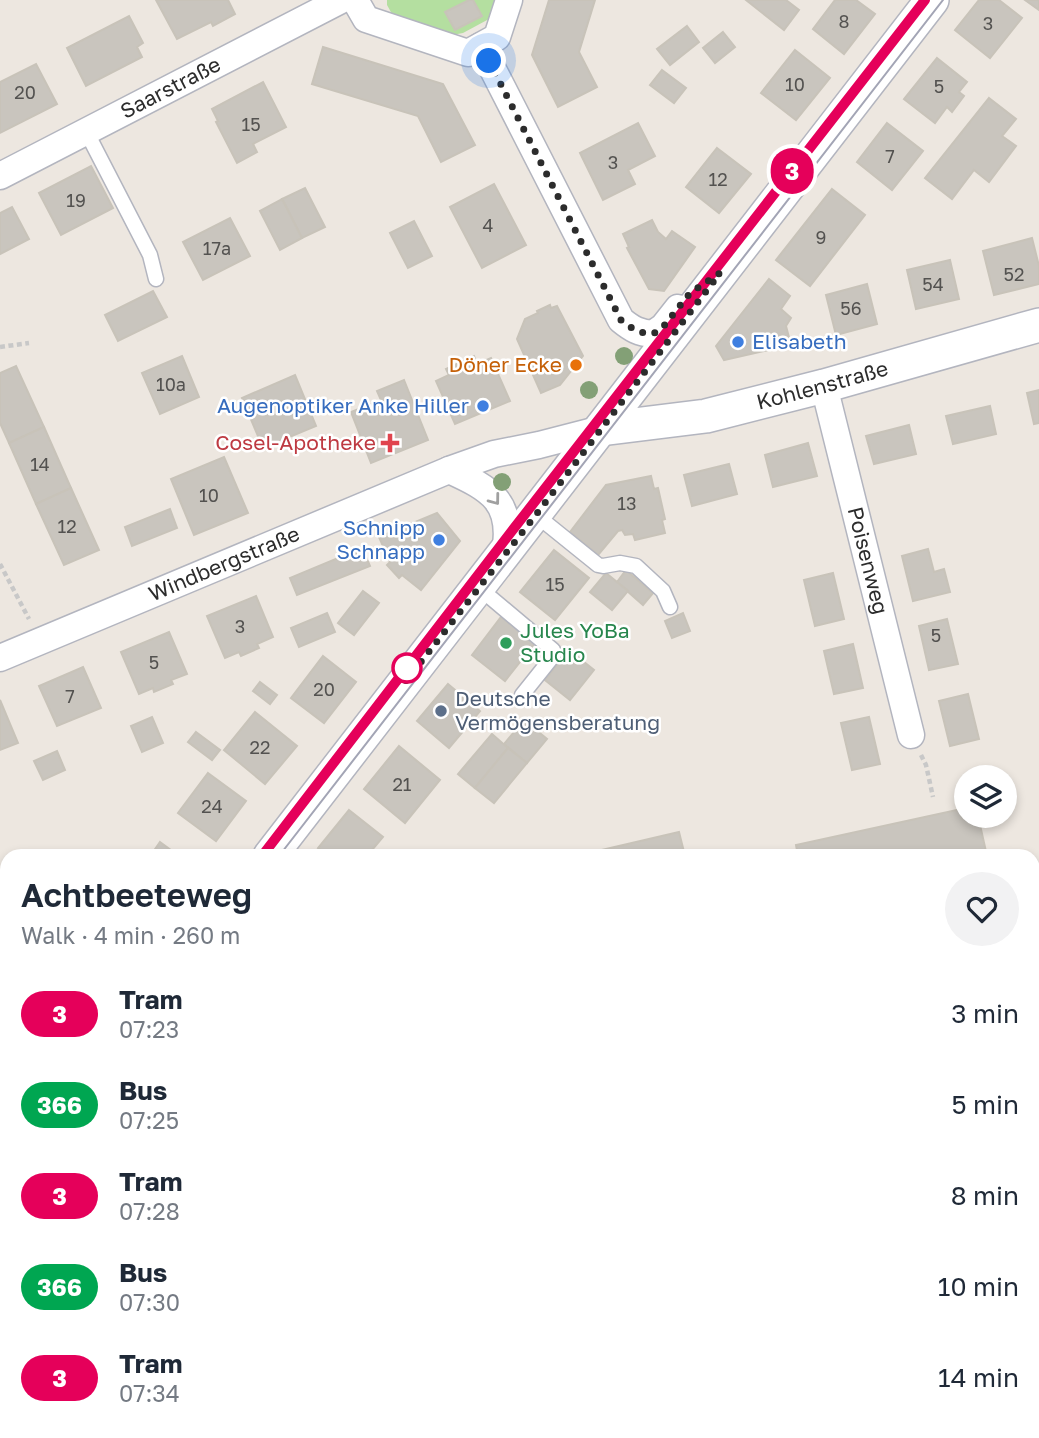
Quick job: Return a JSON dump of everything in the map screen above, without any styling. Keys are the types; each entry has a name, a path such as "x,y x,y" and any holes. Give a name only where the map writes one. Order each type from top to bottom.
{"street":[{"name":"Saarstraße","path":"0,176 341,0"},
{"path":"355,0 366,19 468,53 497,37 509,0"},
{"path":"275,849 932,0"},
{"path":"481,46 621,320 640,333 653,334 663,327 690,293 720,273"},
{"name":"Kohlenstraße","path":"601,429 706,416 824,386 1039,325"},
{"name":"Poisenweg","path":"824,386 911,735"},
{"name":"Windbergstraße","path":"0,659 449,470 494,454 601,429"},
{"path":"449,470 488,491 498,502 506,517 508,536 505,553"}],"lane":[{"path":"86,131 150,255 156,279"},
{"path":"535,516 598,565 620,563 636,566 663,591 670,607"},
{"path":"478,589 554,650 554,655 522,695"}],"path":[{"path":"0,347 29,343"},
{"path":"0,564 40,641"},
{"path":"911,735 926,765 933,797"}],"green space":[{"path":"387,0 496,0 489,19 463,33 452,35 392,14"}],"building":[{"path":"156,0 228,0 235,14 213,26 211,22 177,39"},
{"path":"473,0 482,16 455,30 445,12"},
{"path":"549,0 595,0 579,52 597,87 558,107 532,55"},
{"path":"746,0 786,0 799,10 784,30"},
{"path":"835,0 856,0 875,14 844,54 813,29"},
{"path":"979,0 999,0 1022,18 990,58 955,30"},
{"path":"1025,0 1039,0 1039,10"},
{"path":"129,16 143,43 137,47 142,57 86,86 67,48"},
{"path":"687,26 699,42 670,65 657,49"},
{"path":"723,32 735,47 715,63 703,48"},
{"path":"323,47 443,84 475,145 441,162 418,116 312,84"},
{"path":"795,50 830,78 796,120 761,93"},
{"path":"937,58 967,82 959,92 964,96 952,112 947,107 935,123 904,99"},
{"path":"36,64 57,104 0,133 0,82"},
{"path":"662,70 686,88 674,103 650,85"},
{"path":"263,82 286,127 253,144 257,152 237,163 212,109"},
{"path":"989,98 1016,119 1002,136 1016,146 989,182 974,170 952,199 925,178"},
{"path":"638,123 655,156 628,170 635,184 603,200 580,153"},
{"path":"887,123 923,151 892,190 857,162"},
{"path":"717,148 751,174 719,213 686,187"},
{"path":"91,166 113,208 61,235 39,193"},
{"path":"494,184 526,245 482,268 450,207"},
{"path":"305,188 325,227 302,238 282,199"},
{"path":"832,189 865,215 810,286 776,260"},
{"path":"282,199 302,238 280,250 260,211"},
{"path":"12,207 29,239 0,254 0,213"},
{"path":"230,218 250,256 203,280 183,242"},
{"path":"652,220 658,232 666,239 672,231 695,247 664,291 649,289 627,248 629,247 623,234"},
{"path":"414,221 432,256 408,268 390,233"},
{"path":"1032,238 1039,266 1039,284 994,295 983,251"},
{"path":"950,260 959,299 916,309 907,270"},
{"path":"769,279 790,296 781,309 791,318 786,326 791,345 724,360 716,346"},
{"path":"867,284 877,324 836,335 826,295"},
{"path":"153,291 167,317 118,341 105,315"},
{"path":"550,305 551,308 557,306 583,356 560,385 541,393 517,339 525,319"},
{"path":"182,356 199,397 160,414 142,373"},
{"path":"474,356 477,364 491,358 510,401 455,424 436,381 449,375 446,369"},
{"path":"16,366 44,427 9,443 0,423 0,373"},
{"path":"295,375 316,426 263,448 242,398"},
{"path":"404,380 428,440 371,463 351,412 381,400 377,391"},
{"path":"1039,390 1039,423 1034,424 1027,393"},
{"path":"990,406 996,434 953,444 946,416"},
{"path":"909,425 916,454 874,464 866,436"},
{"path":"44,427 71,488 36,504 9,443"},
{"path":"808,443 817,476 773,487 765,455"},
{"path":"224,457 248,513 194,535 171,479"},
{"path":"729,464 737,494 692,506 684,475"},
{"path":"651,476 654,489 658,488 665,519 662,520 665,533 635,540 633,534 625,535 622,530 618,531 598,555 570,532 606,485"},
{"path":"71,488 99,550 64,565 36,504"},
{"path":"170,509 177,528 132,546 125,527"},
{"path":"437,513 460,541 421,590 402,575 399,578 387,565 390,562 379,537"},
{"path":"362,548 370,566 297,595 290,578"},
{"path":"928,549 934,572 944,569 950,592 913,601 902,556"},
{"path":"554,550 589,578 555,620 520,592"},
{"path":"626,570 653,593 643,605 617,582"},
{"path":"606,573 628,591 612,610 590,592"},
{"path":"833,573 844,619 815,626 804,580"},
{"path":"363,591 379,603 354,635 338,623"},
{"path":"256,596 273,637 257,644 259,648 241,656 239,652 225,658 207,616"},
{"path":"327,613 335,632 299,647 291,628"},
{"path":"683,613 690,631 672,638 665,621"},
{"path":"501,617 535,643 505,681 472,655"},
{"path":"947,619 958,664 929,670 919,626"},
{"path":"169,632 187,674 171,680 173,684 154,692 153,688 139,694 121,652"},
{"path":"853,644 863,688 834,694 824,651"},
{"path":"569,650 594,670 570,700 545,680"},
{"path":"323,656 356,682 324,723 291,698"},
{"path":"83,667 101,708 57,726 39,686"},
{"path":"260,682 277,695 270,704 253,691"},
{"path":"448,684 480,711 449,748 417,721"},
{"path":"968,694 979,739 950,746 939,701"},
{"path":"0,700 18,743 0,750"},
{"path":"255,712 297,746 265,784 224,750"},
{"path":"152,717 163,743 142,752 131,726"},
{"path":"869,717 880,764 852,770 841,723"},
{"path":"524,720 547,739 527,763 504,744"},
{"path":"196,732 220,750 212,760 188,742"},
{"path":"492,734 508,748 475,788 458,774"},
{"path":"399,746 440,780 405,823 364,789"},
{"path":"508,748 527,763 494,803 475,788"},
{"path":"57,751 65,770 43,780 34,761"},
{"path":"208,773 246,801 216,841 178,813"},
{"path":"349,810 383,837 373,849 318,848"},
{"path":"954,811 954,828 981,828 985,849 797,849 796,845"},
{"path":"679,832 683,849 606,849"},
{"path":"160,842 170,849 155,849"}],"tram line":[{"path":"267,849 925,0"},
{"name":"3","path":"267,849 925,0"},
{"path":"284,849 943,0"}],"place":[{"name":"Elisabeth","path":"738,342"},
{"name":"Döner Ecke","path":"576,365"},
{"name":"Augenoptiker Anke Hiller","path":"483,406"},
{"name":"Cosel-Apotheke","path":"390,443"},
{"name":"Schnipp Schnapp","path":"439,540"},
{"name":"Jules YoBa Studio","path":"506,643"},
{"name":"Deutsche Vermögensberatung","path":"441,711"}],"route":[{"path":"407,668 406,681 720,273 690,293 663,327 653,334 640,333 621,320 489,61"}]}
